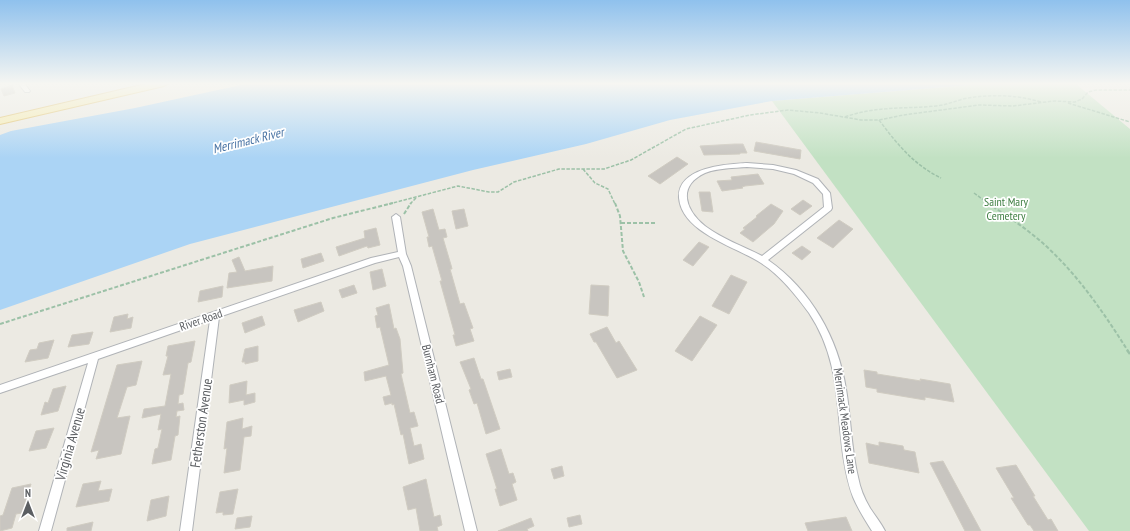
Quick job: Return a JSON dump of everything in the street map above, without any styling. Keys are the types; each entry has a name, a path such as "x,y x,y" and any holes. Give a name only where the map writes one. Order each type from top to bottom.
{"main road":[{"path":"0,121 57,108"}],"street":[{"name":"Merrimack Meadows Lane","path":"762,260 828,208 830,201 828,194 822,187 792,171 763,165 738,165 718,168 702,172 694,176 688,182 683,193 685,207 692,218 705,229 762,260 785,278 802,297 819,322 828,339 840,376 852,474 857,493 866,511 879,531"},
{"name":"Burnham Road","path":"396,217 402,254 407,266 471,531"},
{"name":"River Road","path":"0,389 374,260 402,254"},
{"name":"Fetherston Avenue","path":"186,531 215,315"},
{"name":"Virginia Avenue","path":"45,531 94,357"}],"path":[{"path":"844,117 861,110 904,108"},
{"path":"0,324 333,218 421,195 458,186 489,192 498,192 514,182 553,171 568,168 604,169 616,166 631,160 686,129 788,110 820,113 861,120 879,120 903,115 960,108"},
{"path":"1084,108 1130,122"},
{"path":"879,120 910,159 930,174 941,178"},
{"path":"583,168 595,183 610,191 617,205 621,224 623,251 644,297"},
{"path":"974,193 1029,231 1061,261 1095,300 1130,354"},
{"path":"396,217 404,214 411,201 421,195"},
{"path":"621,224 656,223"}],"green space":[{"name":"Saint Mary Cemetery","path":"777,108 1105,108 1130,129 1130,531 1089,531"}],"water":[{"name":"Merrimack River","path":"135,108 736,108 670,120 586,144 473,170 190,244 0,310 0,135 11,131"}],"building":[{"path":"756,142 801,150 800,159 754,151"},
{"path":"743,144 747,153 704,155 700,146"},
{"path":"677,157 688,164 660,184 648,176"},
{"path":"758,174 764,184 722,191 717,181 732,180 731,177"},
{"path":"699,192 710,192 713,212 702,211"},
{"path":"803,200 812,206 800,215 791,209"},
{"path":"771,204 783,211 774,224 753,242 740,233 745,229 743,228"},
{"path":"433,209 439,230 445,229 447,237 443,238 452,269 450,269 460,304 464,303 473,328 470,329 474,341 456,346 453,335 455,335 440,281 442,281 432,246 429,247 427,237 429,237 422,212"},
{"path":"464,209 468,226 456,229 452,211"},
{"path":"839,220 853,229 833,248 817,238"},
{"path":"376,228 380,245 368,248 367,246 339,256 336,247 365,238 364,231"},
{"path":"699,242 709,247 693,266 683,260"},
{"path":"802,246 811,252 802,260 792,253"},
{"path":"321,253 324,261 303,268 301,259"},
{"path":"239,257 245,271 273,266 272,281 227,288 229,273 237,272 232,260"},
{"path":"382,269 386,286 373,290 370,272"},
{"path":"731,275 747,282 729,314 712,306"},
{"path":"354,285 357,293 342,298 339,290"},
{"path":"591,285 609,286 608,316 589,314"},
{"path":"223,286 222,297 198,302 200,291"},
{"path":"321,302 324,311 298,322 294,310"},
{"path":"389,304 394,329 396,328 400,339 403,373 401,374 410,413 414,412 418,426 410,428 414,446 421,444 424,459 409,464 403,434 401,435 394,404 392,405 392,403 385,405 383,397 391,395 386,376 365,381 364,372 389,365 380,327 377,328 375,316 378,315 376,308"},
{"path":"128,314 127,319 133,317 131,328 110,332 114,317"},
{"path":"262,316 265,325 245,333 242,323"},
{"path":"700,316 717,325 692,361 675,351"},
{"path":"607,327 616,343 619,341 637,370 617,378 590,334"},
{"path":"93,332 89,344 68,347 72,335"},
{"path":"54,340 48,358 25,362 30,350 37,349 39,343"},
{"path":"195,341 191,362 188,363 183,394 179,395 178,404 183,403 184,410 177,411 176,417 180,416 178,435 175,436 171,460 152,464 155,449 158,448 162,429 158,430 161,414 142,418 144,409 165,406 171,374 163,375 168,356 166,356 168,346"},
{"path":"258,346 258,361 245,364 245,362 242,362 245,349"},
{"path":"474,358 481,379 483,379 500,429 486,434 477,403 474,404 469,390 471,389 460,362"},
{"path":"142,361 136,385 127,387 117,418 130,416 121,454 96,459 99,450 91,452 117,365"},
{"path":"510,369 512,377 499,380 497,372"},
{"path":"864,370 877,372 877,374 950,384 954,402 925,397 925,400 877,392 877,389 866,387"},
{"path":"247,381 246,395 255,393 255,402 244,405 244,400 229,403 230,385"},
{"path":"66,386 58,411 41,415 45,402 48,403 53,389"},
{"path":"243,418 242,429 252,426 251,436 244,437 240,470 224,473 227,448 224,449 227,422"},
{"path":"54,428 46,448 29,451 36,431"},
{"path":"879,442 903,446 904,450 915,452 919,473 869,463 866,443 879,446"},
{"path":"501,449 509,474 513,473 516,482 512,484 517,500 500,506 495,489 497,489 486,454"},
{"path":"943,461 981,531 965,531 930,463"},
{"path":"1016,465 1048,520 1051,519 1058,531 1034,531 1030,525 1028,525 1011,498 1014,498 996,468"},
{"path":"562,466 564,476 554,479 551,469"},
{"path":"426,479 434,517 440,515 442,525 437,527 438,531 420,531 416,508 408,510 403,487"},
{"path":"101,481 98,491 112,489 109,501 76,507 83,484"},
{"path":"31,484 22,513 16,514 12,528 0,531 0,516 3,515 12,488"},
{"path":"238,489 233,514 223,515 223,512 216,513 220,492"},
{"path":"169,496 166,516 147,521 151,500"},
{"path":"580,515 582,524 569,527 567,518"},
{"path":"252,516 250,527 235,529 237,518"},
{"path":"846,517 852,531 808,531 805,523"},
{"path":"531,518 534,526 527,529 528,531 498,531"},
{"path":"93,522 91,531 67,531 67,528"}]}
